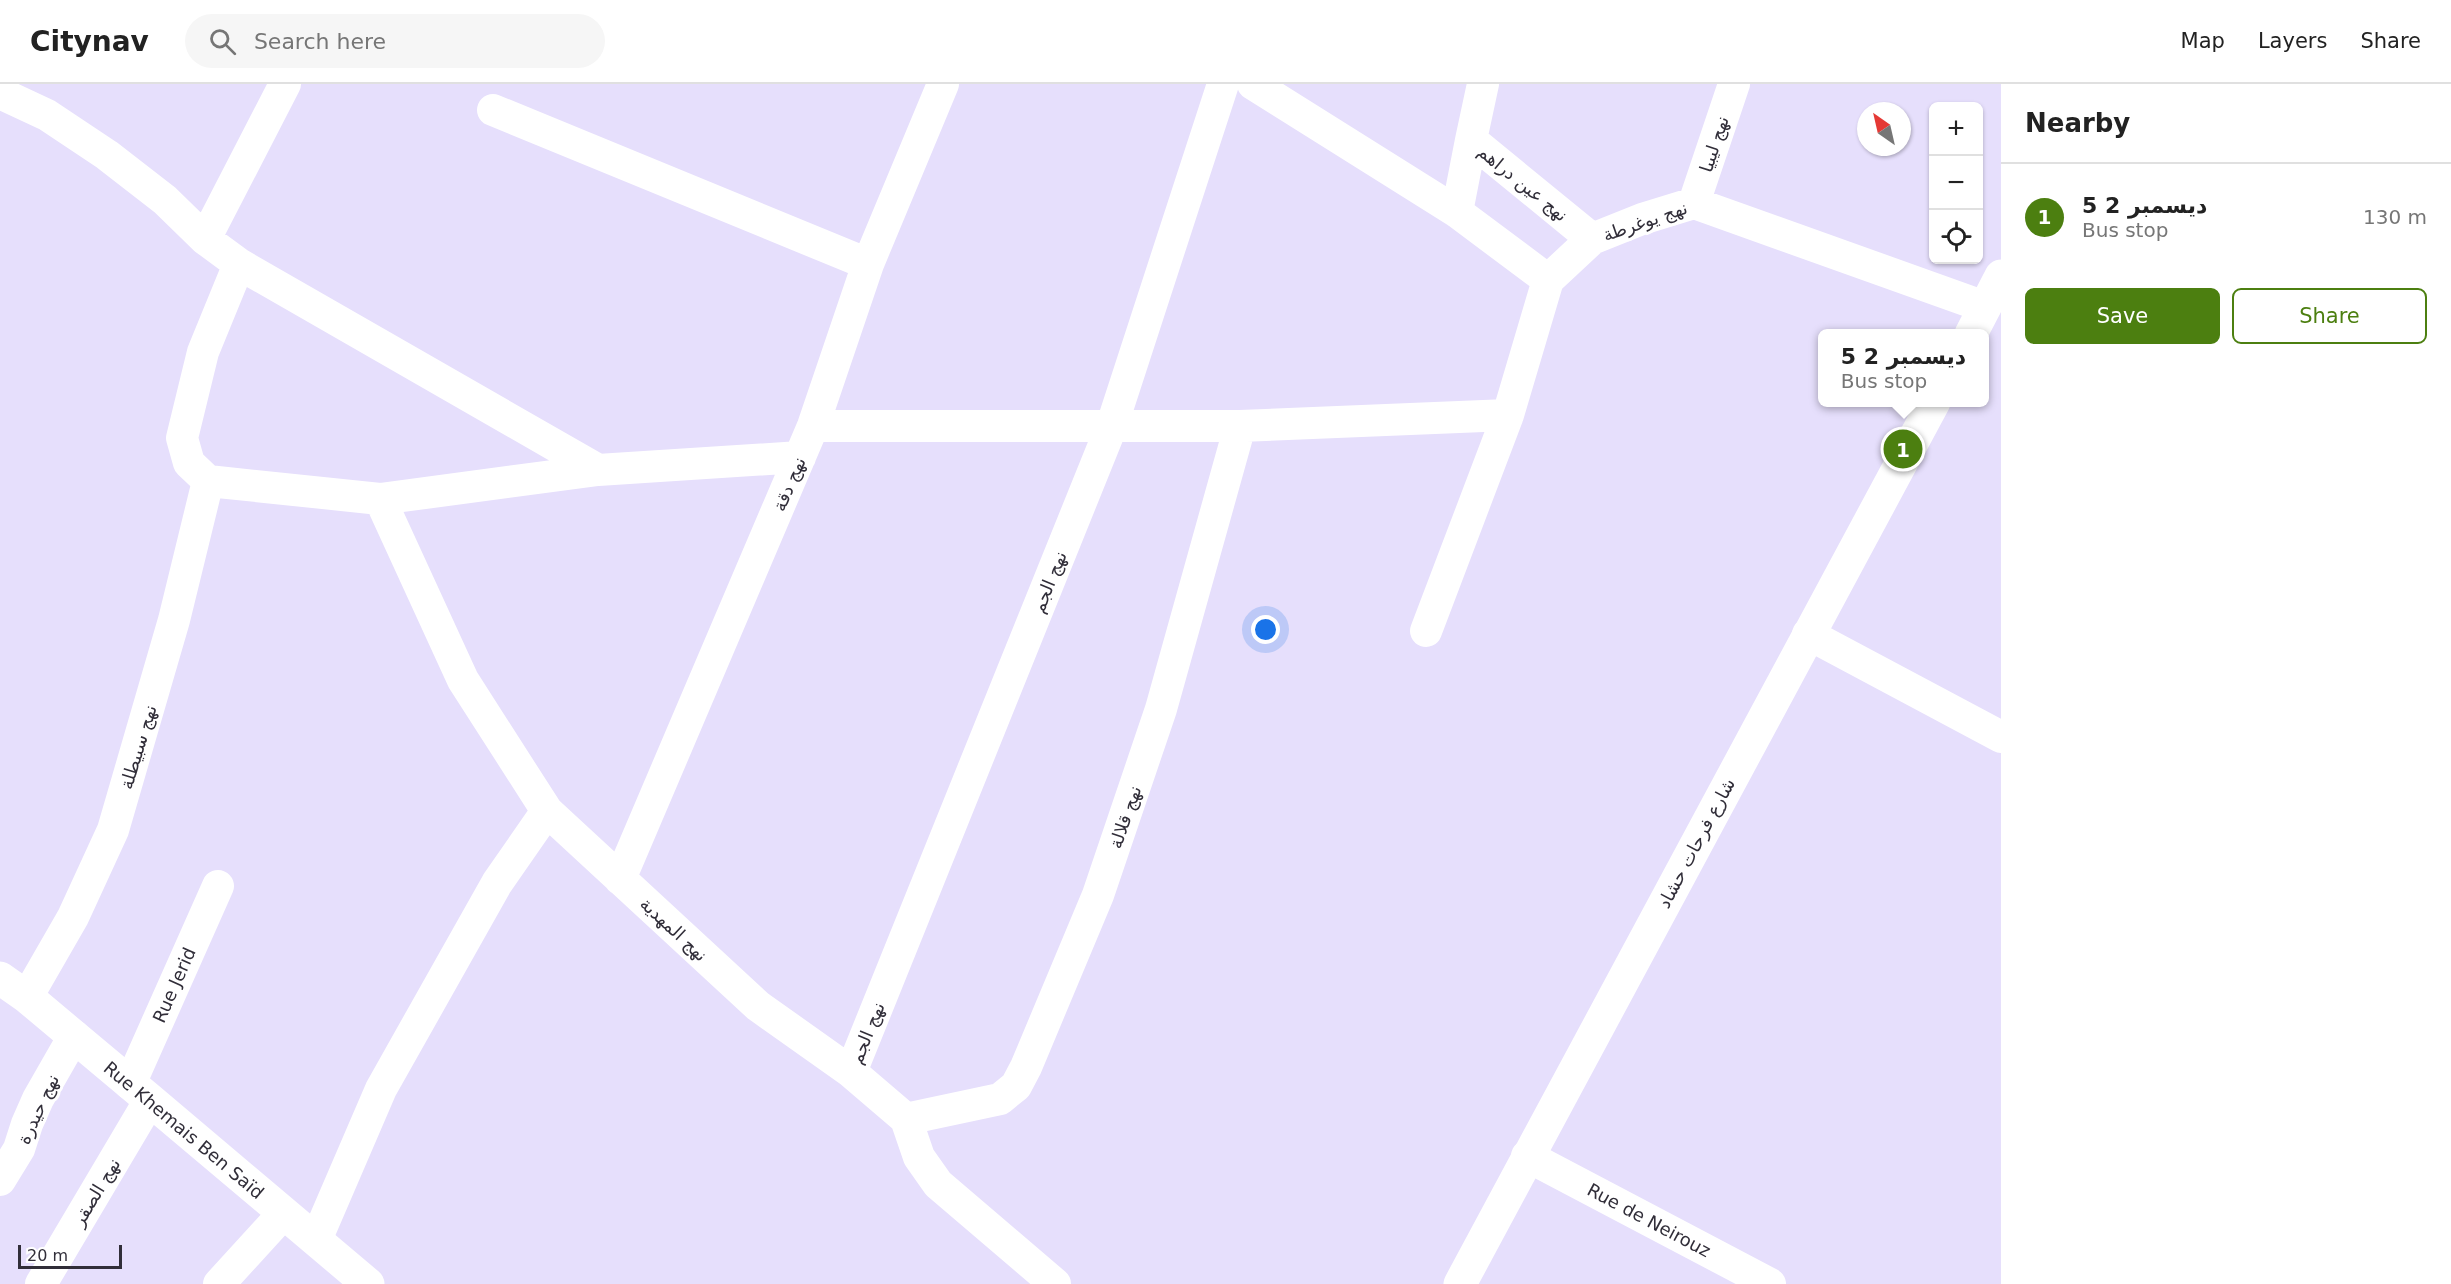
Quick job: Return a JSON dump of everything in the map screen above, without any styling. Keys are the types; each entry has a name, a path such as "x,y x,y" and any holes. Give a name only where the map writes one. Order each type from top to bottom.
{"street":[{"path":"205,240 285,84"},
{"name":"نهج دقة","path":"620,879 813,426 868,264 943,84"},
{"name":"نهج الجم","path":"851,1072 1112,424 1223,84"},
{"path":"1254,84 1457,212 1548,280 1508,415 1426,631"},
{"name":"نهج عين دراهم","path":"1482,84 1471,140 1592,239"},
{"name":"نهج ليبيا","path":"1694,204 1734,84"},
{"path":"0,93 47,115 107,155 165,200 205,240 238,264 598,470"},
{"path":"493,110 868,264"},
{"path":"1457,212 1471,140"},
{"name":"نهج يوغرطة","path":"1548,280 1592,239 1642,219 1694,204 1991,299"},
{"path":"238,264 203,352 182,438 189,462 208,481 380,499 598,470 800,457"},
{"name":"شارع فرحات حشاد","path":"1460,1284 1931,407"},
{"path":"813,426 1112,424 1240,426 1508,415"},
{"name":"نهج قلالة","path":"906,1119 1000,1099 1016,1086 1026,1067 1098,895 1161,709 1240,426"},
{"name":"نهج سبيطلة","path":"9,989 74,917 113,830 174,620 208,481"},
{"name":"نهج المهدية","path":"380,499 462,680 547,811 758,1006 851,1072 906,1119"},
{"path":"1808,634 2001,737"},
{"path":"316,1240 381,1089 497,883 547,811"},
{"name":"Rue Jerid","path":"140,1092 218,886"},
{"name":"Rue Khemais Ben Saïd","path":"9,989 74,1036 368,1284"},
{"name":"نهج حيدرة","path":"0,1180 20,1149 30,1116 74,1036"},
{"name":"نهج الصقر","path":"41,1284 140,1092"},
{"path":"906,1119 919,1157 938,1184 1055,1284"},
{"name":"Rue de Neirouz","path":"1527,1156 1770,1284"},
{"path":"219,1284 283,1214"}],"place":[{"name":"5 ديسمبر 2","path":"1903,449"}]}
